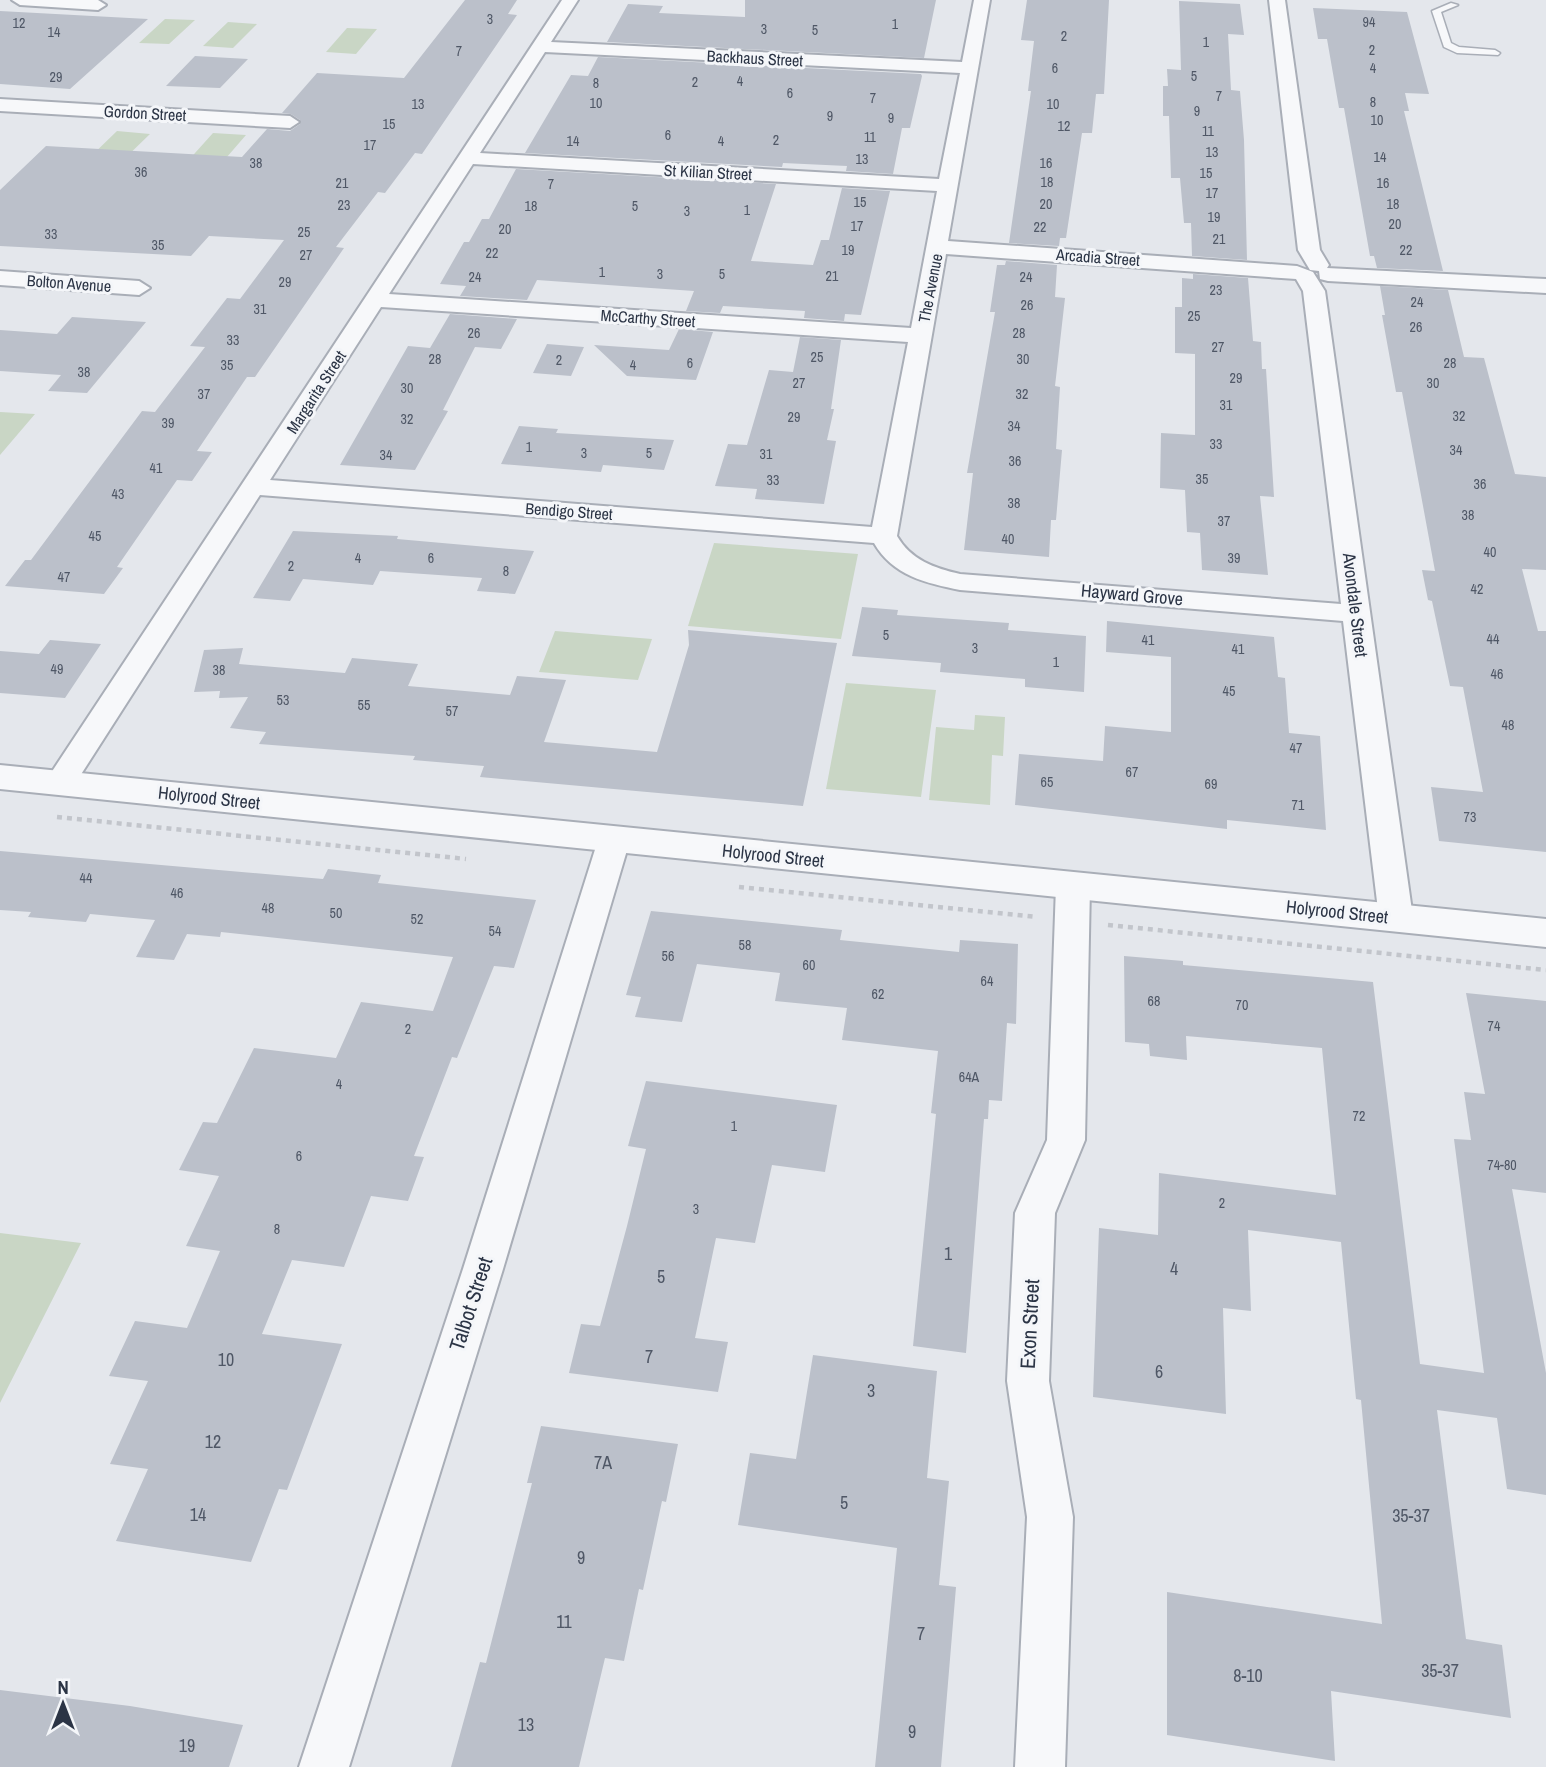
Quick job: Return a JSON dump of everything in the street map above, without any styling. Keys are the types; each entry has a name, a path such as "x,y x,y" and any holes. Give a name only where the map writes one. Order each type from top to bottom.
{"street":[{"path":"20,0 98,5"},
{"name":"Margarita Street","path":"56,800 254,487 570,0"},
{"name":"The Avenue","path":"884,536 982,0"},
{"name":"Avondale Street","path":"1277,0 1396,918"},
{"name":"Backhaus Street","path":"540,47 970,68"},
{"name":"Gordon Street","path":"0,105 290,122"},
{"name":"St Kilian Street","path":"468,158 949,186"},
{"name":"Arcadia Street","path":"938,247 1546,286"},
{"name":"Bolton Avenue","path":"0,278 139,288"},
{"name":"McCarthy Street","path":"377,300 920,336"},
{"name":"Bendigo Street","path":"254,487 884,536"},
{"name":"Hayward Grove","path":"884,536 892,553 909,567 960,582 1356,614"},
{"name":"Holyrood Street","path":"0,777 56,800 614,840 1073,903 1396,918 1546,933"},
{"name":"Talbot Street","path":"324,1767 487,1256 614,840"},
{"name":"Exon Street","path":"1040,1767 1049,1517 1028,1381 1035,1213 1066,1140 1073,903"}],"lane":[{"path":"1454,5 1436,11 1447,45 1457,50 1495,53"}],"path":[{"path":"56,800 476,860"},
{"path":"728,886 1073,903 1546,970"}],"green space":[{"path":"165,19 195,20 169,44 139,43"},
{"path":"228,22 257,24 233,48 203,46"},
{"path":"347,28 377,29 356,54 326,52"},
{"path":"117,131 150,134 119,164 85,162"},
{"path":"213,133 246,135 220,165 186,163"},
{"path":"0,412 35,414 0,455"},
{"path":"714,543 858,554 841,639 688,626"},
{"path":"555,631 652,639 638,680 539,672"},
{"path":"846,683 936,690 921,797 826,789"},
{"path":"975,715 1005,717 1003,756 992,755 990,805 929,800 936,727 974,730"},
{"path":"0,1233 81,1243 0,1403"}],"building":[{"path":"465,0 517,0 508,14 517,15 422,154 415,153 385,193 378,192 336,247 344,248 255,377 247,377 197,451 212,452 192,481 177,480 117,567 123,568 104,594 5,586 25,560 31,560 142,411 155,412 205,347 190,346 227,298 240,299 284,240 209,236 191,256 0,246 0,190 46,146 242,157 267,129 290,131 300,124 300,120 291,114 282,113 317,73 404,78"},
{"path":"745,0 936,0 924,58 607,42 628,4 663,6 659,13 745,17"},
{"path":"1027,0 1109,0 1104,94 1096,94 1092,133 1082,133 1066,238 1060,238 1059,246 1009,243 1031,91 1028,91 1034,41 1021,40"},
{"path":"1179,1 1240,4 1244,35 1228,34 1231,90 1240,91 1247,260 1192,256 1191,223 1184,223 1180,178 1171,178 1169,116 1163,116 1163,86 1168,86 1167,69 1181,70"},
{"path":"1313,8 1407,12 1429,94 1405,93 1409,111 1404,111 1443,271 1377,268 1374,256 1370,256 1344,108 1339,108 1327,39 1318,39"},
{"path":"0,11 148,19 70,89 0,84"},
{"path":"195,56 248,59 220,88 166,86"},
{"path":"598,57 922,76 910,128 902,128 893,174 846,171 847,166 783,163 782,167 525,153 571,75 588,76"},
{"path":"516,169 776,184 751,261 813,265 821,240 829,240 842,188 890,191 861,315 845,314 844,321 804,318 805,311 723,306 720,313 686,311 694,291 537,280 527,300 460,296 466,286 440,284 464,242 469,242 482,219 489,219"},
{"path":"1006,261 1057,265 1055,297 1065,298 1055,386 1060,387 1056,449 1062,450 1056,520 1051,520 1049,557 964,550 973,473 967,473 995,312 990,312 997,265 1005,265"},
{"path":"1193,274 1248,278 1253,341 1261,342 1262,369 1266,369 1274,497 1260,496 1268,575 1202,570 1200,533 1187,532 1185,490 1160,488 1161,433 1195,435 1195,354 1175,353 1175,307 1182,307 1182,278 1193,279"},
{"path":"1380,286 1448,290 1464,357 1484,358 1515,474 1546,477 1546,570 1522,569 1538,631 1546,631 1546,852 1439,841 1431,787 1483,792 1463,687 1450,686 1432,601 1428,600 1422,570 1435,571 1402,392 1396,392 1382,315 1385,315"},
{"path":"450,314 517,319 501,349 475,347 443,410 448,411 415,470 340,465 408,346 430,348"},
{"path":"72,317 146,322 87,393 48,391 61,375 0,371 0,330 57,334"},
{"path":"679,329 713,332 696,380 627,376 594,345 669,350"},
{"path":"800,337 841,340 831,409 834,409 827,440 836,441 824,504 755,499 757,489 715,486 728,444 747,445 769,370 793,372"},
{"path":"547,344 584,347 571,376 533,373"},
{"path":"519,426 558,429 556,433 674,440 664,470 603,465 601,472 501,464"},
{"path":"293,531 398,536 397,539 534,551 515,594 477,591 482,578 380,571 373,585 303,579 290,601 253,598"},
{"path":"862,607 898,610 897,615 1009,623 1008,630 1086,636 1084,692 1025,687 1025,679 940,672 941,663 852,656"},
{"path":"1107,621 1274,637 1278,677 1285,678 1289,733 1320,736 1326,830 1227,820 1227,829 1015,805 1019,754 1103,761 1105,726 1171,732 1171,657 1106,652"},
{"path":"688,630 837,643 803,806 480,777 484,766 413,760 415,756 259,744 266,732 230,728 248,697 219,698 220,691 194,692 204,650 243,648 239,664 345,673 352,658 418,664 408,686 510,695 517,676 566,680 544,742 657,752 689,645"},
{"path":"50,640 101,644 65,698 0,693 0,651 39,654"},
{"path":"0,851 323,879 328,869 381,875 378,883 536,900 514,968 494,966 457,1058 452,1057 414,1156 424,1157 408,1201 371,1196 344,1267 292,1260 262,1334 342,1344 287,1490 279,1489 251,1562 116,1541 148,1469 110,1464 148,1381 109,1376 135,1321 187,1328 220,1251 186,1246 219,1176 179,1170 203,1122 217,1123 254,1048 336,1058 361,1002 433,1011 453,957 221,932 220,937 187,934 174,960 136,957 155,920 90,914 86,922 28,917 31,912 0,910"},
{"path":"651,911 842,930 840,940 959,952 960,940 1018,944 1016,1024 1007,1023 1002,1101 989,1100 988,1119 984,1119 966,1353 913,1346 936,1114 931,1113 938,1051 842,1040 847,1008 775,1001 780,973 697,964 682,1022 635,1017 641,997 626,995"},
{"path":"1124,956 1183,961 1183,965 1373,982 1420,1364 1484,1373 1454,1139 1471,1140 1464,1092 1485,1094 1466,993 1546,1001 1546,1193 1512,1189 1546,1373 1546,1495 1507,1489 1497,1418 1437,1410 1466,1639 1502,1645 1511,1718 1331,1691 1335,1761 1167,1735 1167,1592 1382,1624 1361,1400 1356,1399 1341,1242 1248,1230 1251,1311 1223,1308 1226,1414 1093,1397 1099,1228 1158,1235 1159,1173 1336,1195 1322,1048 1186,1036 1187,1060 1150,1056 1149,1044 1125,1042"},
{"path":"646,1081 837,1105 825,1172 772,1165 755,1243 716,1238 695,1338 728,1342 718,1392 569,1373 581,1324 600,1326 627,1226 646,1149 628,1146"},
{"path":"813,1355 937,1371 927,1478 949,1481 939,1585 956,1587 941,1767 875,1767 897,1548 738,1525 750,1453 796,1459"},
{"path":"541,1426 678,1444 666,1502 662,1501 643,1590 639,1589 624,1661 605,1658 579,1767 451,1767 480,1662 486,1663 532,1483 527,1483"},
{"path":"0,1690 130,1706 243,1725 229,1767 0,1767"}]}
